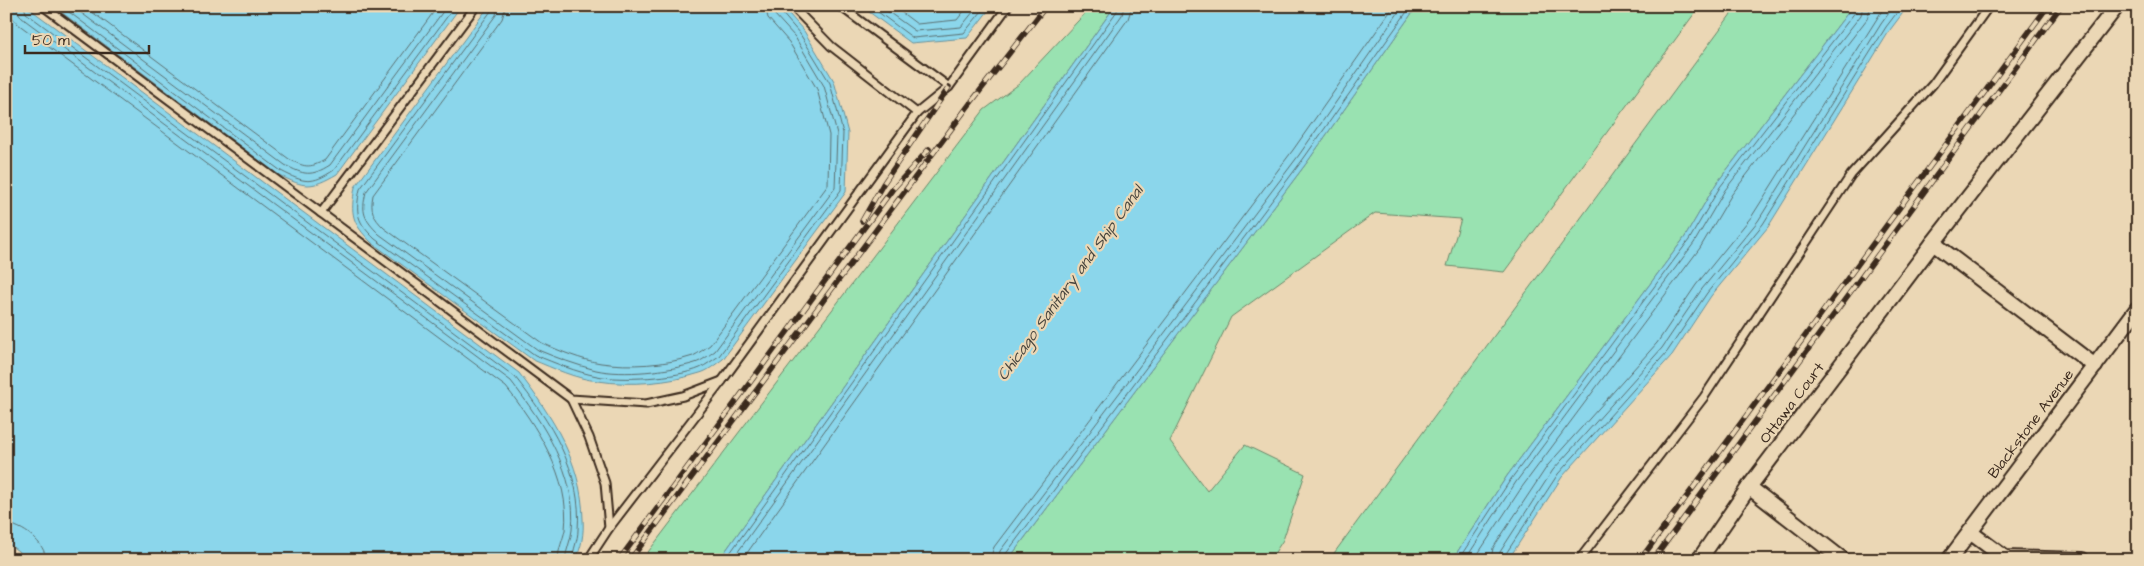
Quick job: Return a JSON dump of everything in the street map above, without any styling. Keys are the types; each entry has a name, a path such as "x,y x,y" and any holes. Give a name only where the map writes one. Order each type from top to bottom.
{"street":[{"name":"Ottawa Court","path":"1699,560 1749,487 1933,243 2117,6"},
{"path":"1933,243 2095,366"},
{"name":"Blackstone Avenue","path":"1949,560 2138,308"},
{"path":"1749,487 1843,560"},
{"path":"1970,532 2006,558 2082,560"}],"lane":[{"path":"43,6 571,399 589,437 605,483 609,528"},
{"path":"321,213 476,6"},
{"path":"792,6 831,46 917,113"},
{"path":"840,6 949,87"},
{"path":"588,560 609,528 722,381 917,113 949,87 1008,6"},
{"path":"1579,560 1704,397 1851,175 1933,84 1989,6"},
{"path":"571,399 646,404 683,396 722,381"}],"green space":[{"path":"1092,6 1115,6 719,560 642,560 984,110 1019,84"},
{"path":"1417,6 1700,6 1504,272 1447,266 1461,219 1375,213 1231,317 1170,441 1207,491 1245,445 1305,474 1283,540 1270,560 1008,560 1308,161"},
{"path":"1737,6 1853,6 1716,184 1685,237 1507,476 1452,560 1329,560"}],"water":[{"path":"6,6 26,6 519,373 543,406 563,441 577,478 581,498 583,529 581,545 575,560 30,560 6,542"},
{"path":"53,6 461,6 337,174 321,182 308,185 279,175"},
{"path":"489,6 782,6 804,31 834,81 848,133 846,192 723,359 709,369 688,376 649,383 610,383 565,373 533,360 372,243 360,230 353,212 355,187"},
{"path":"861,6 992,6 967,38 911,43"},
{"name":"Chicago Sanitary and Ship Canal","path":"1115,6 1417,6 1308,161 1008,560 719,560"},
{"path":"1853,6 1908,6 1890,30 1768,227 1711,296 1672,355 1562,477 1508,560 1452,560 1507,476 1685,237 1716,184"}],"railway":[{"path":"630,560 969,105 1046,6"},
{"path":"1640,560 2048,6"},
{"path":"1653,560 2061,6"},
{"path":"862,221 883,184 949,87"},
{"path":"619,560 892,190 929,149"}]}
